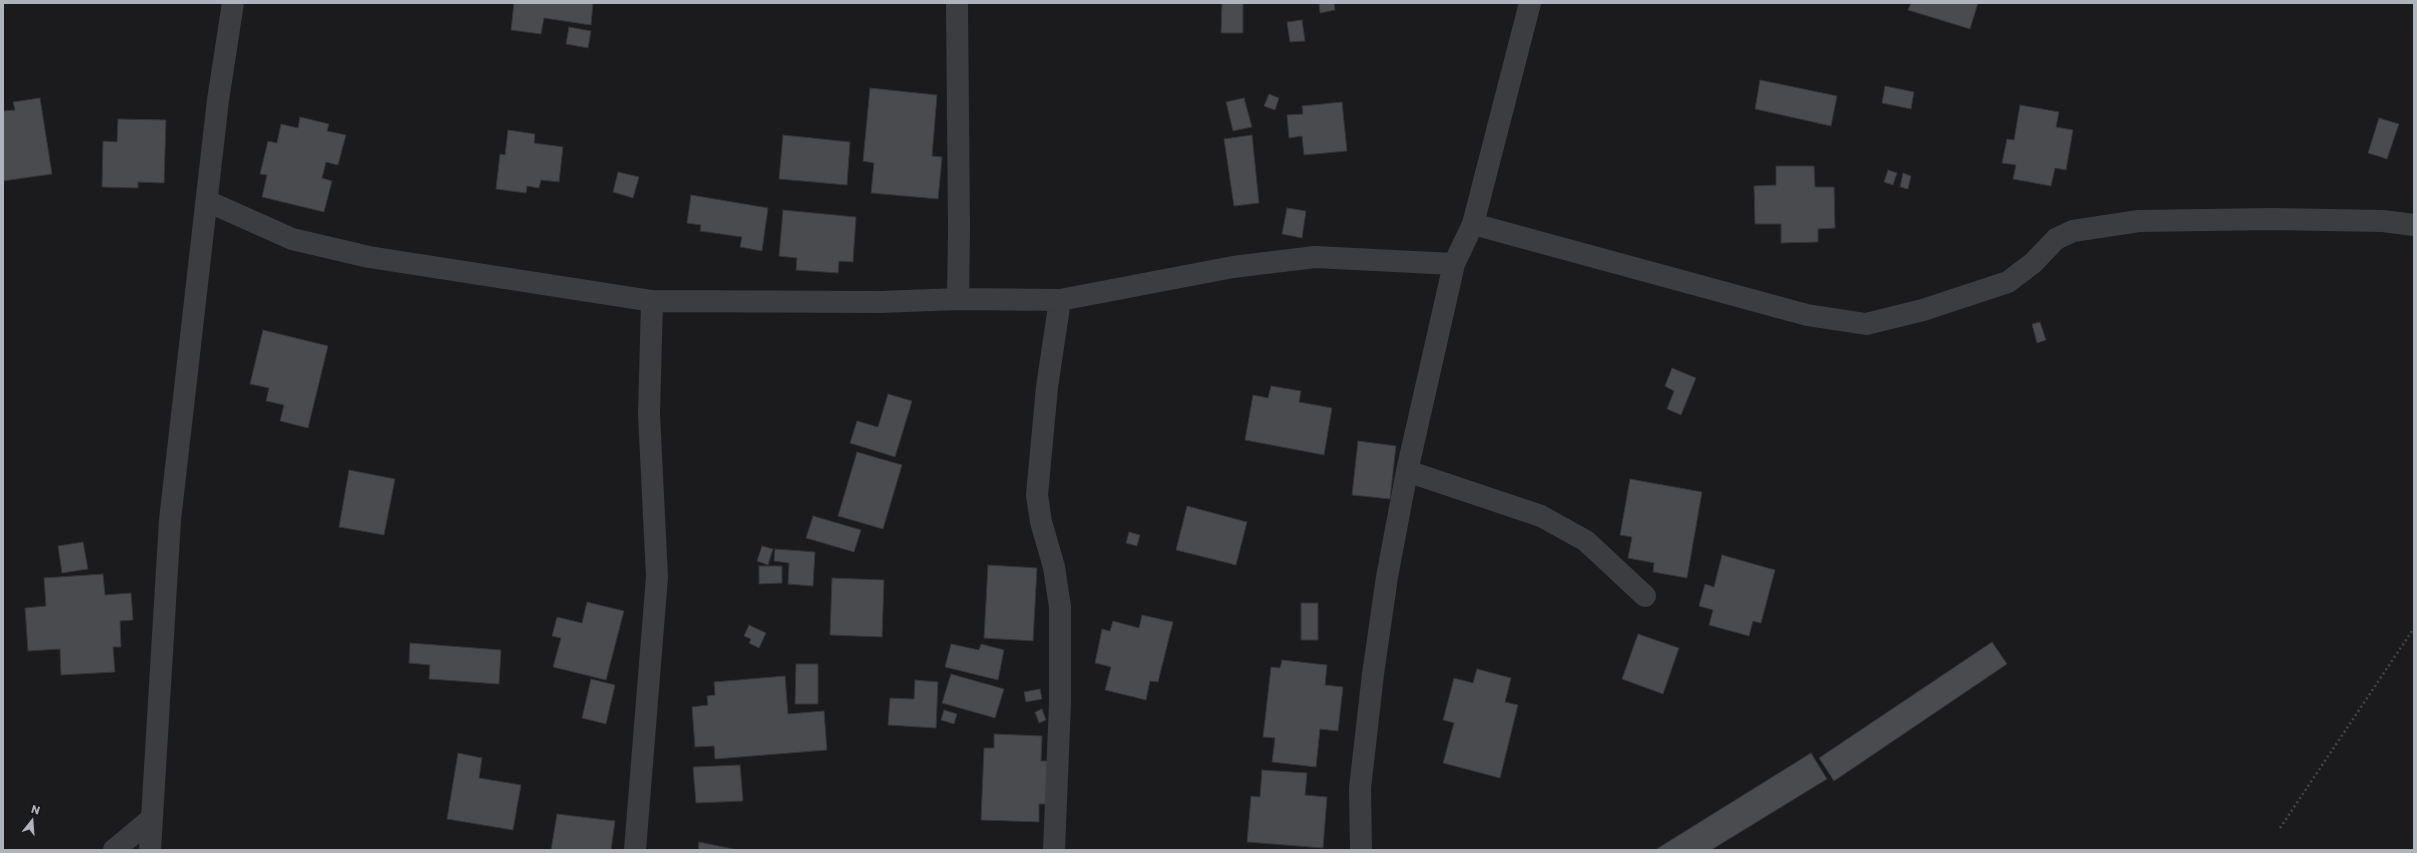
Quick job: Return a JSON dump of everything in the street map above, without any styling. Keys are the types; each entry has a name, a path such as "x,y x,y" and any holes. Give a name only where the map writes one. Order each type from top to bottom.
{"street":[{"path":"150,850 150,820 170,520 218,100 233,3"},
{"path":"957,3 960,229 958,299"},
{"path":"1361,850 1360,788 1372,674 1387,576 1407,471 1454,264 1474,224 1530,3"},
{"path":"207,201 292,238 370,257 652,301 880,302 958,299 1060,300 1233,267 1315,257 1454,264"},
{"path":"1474,224 1808,315 1866,324 1923,310 2008,282 2033,263 2056,239 2073,231 2139,220 2272,219 2384,221 2414,225"},
{"path":"1054,850 1060,702 1060,607 1054,567 1041,522 1037,495 1047,387 1060,300"},
{"path":"635,850 657,577 649,414 652,301"},
{"path":"1407,471 1542,516 1586,541 1645,596"},
{"path":"114,850 150,820"}],"path":[{"path":"2280,828 2414,628"}],"building":[{"path":"514,3 593,3 591,25 544,18 541,34 511,30"},
{"path":"1222,3 1243,3 1243,33 1221,33"},
{"path":"1319,3 1334,3 1335,10 1320,13"},
{"path":"1911,3 1978,3 1970,29 1908,10"},
{"path":"1302,20 1305,41 1290,42 1287,22"},
{"path":"569,27 591,31 588,48 566,44"},
{"path":"1760,80 1837,96 1831,126 1755,109"},
{"path":"1885,86 1914,92 1911,109 1882,103"},
{"path":"870,88 937,95 932,156 942,157 938,199 871,193 874,163 863,161"},
{"path":"1269,94 1279,98 1275,110 1264,106"},
{"path":"40,98 52,174 3,181 3,111 15,110 13,102"},
{"path":"1244,98 1252,127 1233,131 1226,102"},
{"path":"1342,102 1347,151 1304,155 1302,136 1289,138 1287,115 1303,114 1302,106"},
{"path":"2020,105 2059,112 2056,127 2073,130 2066,170 2055,168 2051,186 2013,179 2016,165 2002,163 2007,139 2014,140"},
{"path":"300,117 329,124 327,131 346,135 338,165 326,162 322,178 332,181 324,212 262,197 267,175 260,174 268,141 277,143 281,124 298,128"},
{"path":"2379,118 2399,124 2387,159 2368,153"},
{"path":"118,119 166,120 164,183 138,182 138,188 102,187 103,141 117,142"},
{"path":"508,130 535,134 534,143 563,147 559,182 541,180 539,188 527,186 526,193 496,189 500,154 505,155"},
{"path":"783,135 850,142 847,185 779,179"},
{"path":"1252,135 1259,203 1234,206 1224,139"},
{"path":"1776,166 1814,166 1815,187 1834,187 1835,228 1818,229 1818,242 1781,243 1781,224 1755,224 1754,186 1776,185"},
{"path":"1888,170 1897,173 1893,185 1884,182"},
{"path":"618,172 639,177 633,198 613,192"},
{"path":"1903,173 1911,176 1908,189 1900,187"},
{"path":"691,195 768,208 762,251 740,247 742,237 700,231 701,225 687,223"},
{"path":"1287,208 1306,211 1302,238 1282,234"},
{"path":"783,210 856,217 853,262 839,261 838,273 796,270 797,258 779,256"},
{"path":"2040,322 2046,340 2037,343 2032,324"},
{"path":"263,330 328,346 308,428 280,421 284,405 266,401 269,388 250,384"},
{"path":"1672,368 1696,378 1681,415 1667,409 1674,391 1665,386"},
{"path":"1271,386 1301,391 1299,402 1332,408 1324,455 1245,440 1253,395 1268,398"},
{"path":"888,394 912,401 895,457 850,443 857,421 878,427"},
{"path":"1358,441 1396,446 1390,499 1352,495"},
{"path":"857,452 902,465 883,529 838,516"},
{"path":"349,470 395,479 384,535 339,527"},
{"path":"1630,479 1702,492 1687,578 1653,572 1654,563 1628,558 1632,537 1620,535"},
{"path":"1187,506 1247,522 1236,565 1176,550"},
{"path":"813,516 861,530 854,552 806,538"},
{"path":"1129,532 1140,535 1137,546 1126,543"},
{"path":"83,542 88,569 62,573 58,546"},
{"path":"762,546 773,549 768,565 757,561"},
{"path":"775,549 815,552 813,586 788,584 789,563 774,561"},
{"path":"1722,555 1775,570 1761,623 1753,621 1749,636 1709,625 1713,610 1699,606 1705,584 1714,587"},
{"path":"988,565 1037,568 1033,641 984,638"},
{"path":"759,566 782,566 782,583 759,584"},
{"path":"103,574 105,595 131,593 133,620 120,621 121,647 113,647 115,672 61,675 60,649 28,651 25,608 46,606 44,578"},
{"path":"832,578 884,580 882,637 830,635"},
{"path":"587,602 624,611 606,680 553,667 561,638 552,636 557,617 582,623"},
{"path":"1301,603 1318,603 1318,640 1301,640"},
{"path":"1142,615 1173,622 1158,682 1150,681 1146,700 1105,690 1111,667 1095,663 1102,629 1110,631 1113,621 1139,628"},
{"path":"749,625 766,633 759,648 749,643 751,639 744,636"},
{"path":"1638,634 1679,648 1663,694 1622,679"},
{"path":"1992,642 2007,664 1834,781 1819,758"},
{"path":"410,643 501,650 499,684 429,679 430,665 409,663"},
{"path":"951,644 979,650 981,644 1004,650 998,680 945,667"},
{"path":"1282,660 1327,665 1325,685 1343,687 1338,731 1320,729 1316,767 1272,762 1275,738 1263,737 1271,667 1280,668"},
{"path":"796,664 818,664 818,704 795,704"},
{"path":"1477,669 1511,678 1505,702 1518,705 1500,778 1443,763 1454,723 1443,720 1454,678 1473,683"},
{"path":"951,674 1004,689 995,718 942,703"},
{"path":"785,676 788,714 824,711 827,750 715,759 714,746 695,747 692,707 708,705 707,696 715,695 714,682"},
{"path":"591,679 615,685 606,724 582,718"},
{"path":"915,680 938,682 936,728 888,725 890,698 914,699"},
{"path":"1040,689 1042,699 1026,702 1024,692"},
{"path":"1042,709 1046,720 1039,723 1035,712"},
{"path":"944,710 957,714 954,724 941,720"},
{"path":"994,734 1042,736 1041,761 1049,761 1047,804 1039,804 1039,822 981,820 984,748 994,748"},
{"path":"458,753 482,758 479,778 521,785 513,830 447,819"},
{"path":"1811,753 1827,779 1711,850 1655,850"},
{"path":"740,765 743,801 696,803 693,767"},
{"path":"1262,770 1307,773 1305,795 1327,797 1323,848 1247,842 1251,796 1260,797"},
{"path":"557,814 615,821 611,850 551,850"},
{"path":"699,842 738,850 698,850"}]}
